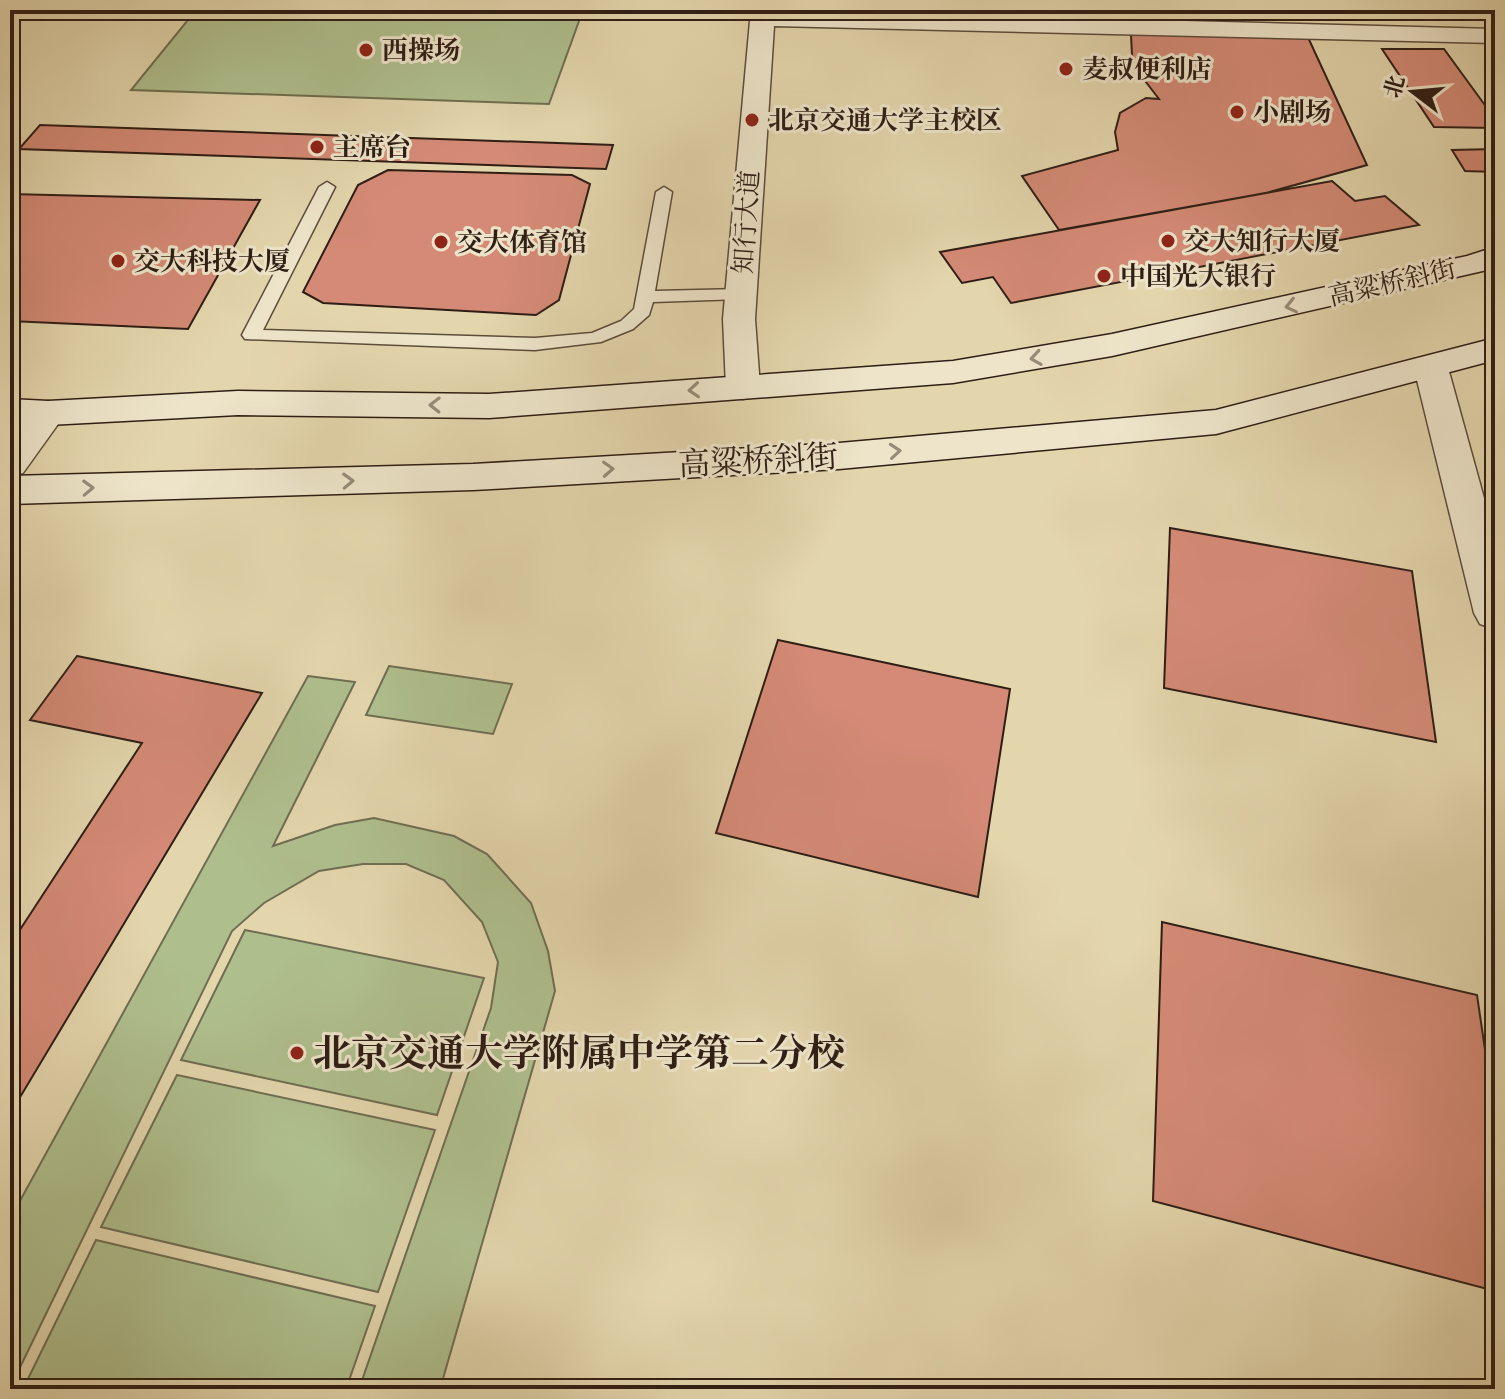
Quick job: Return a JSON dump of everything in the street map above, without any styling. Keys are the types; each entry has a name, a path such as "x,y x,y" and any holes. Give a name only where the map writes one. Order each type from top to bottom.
{"main road":[{"path":"763,14 1208,19 1495,36"},
{"name":"知行大道","path":"743,387 739,319 763,14"},
{"name":"高粱桥斜街","path":"10,411 48,413 238,403 489,406 953,372 1083,350 1489,259"},
{"name":"高粱桥斜街","path":"10,490 473,477 839,456 1216,422 1495,349"},
{"path":"1431,368 1492,591"},
{"path":"10,464 48,413"}],"lane":[{"path":"327,187 251,335 535,344 595,338 627,325 643,311 664,192"},
{"path":"646,297 741,294"}],"green space":[{"name":"西操场","path":"196,10 583,10 549,104 131,90"},
{"path":"389,666 512,684 493,734 366,715"},
{"path":"308,676 355,682 273,846 335,825 374,818 454,836 487,854 531,903 548,951 555,991 440,1389 359,1389 491,1008 498,962 482,922 444,880 406,864 363,864 319,871 264,903 232,931 10,1388 10,1219"},
{"path":"245,930 484,978 437,1115 181,1060"},
{"path":"177,1075 435,1130 378,1292 101,1227"},
{"path":"96,1240 375,1306 346,1389 23,1389"}],"building":[{"path":"1366,10 1433,10 1436,14 1368,12"},
{"path":"1143,29 1306,33 1367,165 1266,193 1059,230 1022,176 1118,150 1115,132 1120,113 1146,98 1159,99 1139,73 1132,55 1131,35"},
{"path":"1382,49 1444,49 1495,119 1495,128 1434,127"},
{"name":"主席台","path":"40,125 613,145 606,169 19,149"},
{"path":"1495,149 1495,172 1465,171 1452,150"},
{"path":"388,170 572,175 590,184 559,300 536,315 323,303 303,292 358,185"},
{"name":"交大知行大厦","path":"1332,181 1355,201 1385,196 1419,225 1011,303 993,277 962,283 940,252"},
{"name":"交大科技大厦","path":"10,194 260,200 188,329 10,321"},
{"path":"1170,528 1412,571 1436,742 1164,688"},
{"path":"778,640 1010,689 978,897 716,833"},
{"path":"77,656 262,693 10,1114 10,945 142,743 30,720"},
{"path":"1162,922 1477,995 1495,1118 1495,1291 1153,1201"}],"place":[{"name":"西操场","path":"366,50"},
{"name":"麦叔便利店","path":"1066,69"},
{"name":"小剧场","path":"1237,112"},
{"name":"北京交通大学主校区","path":"752,120"},
{"name":"主席台","path":"317,147"},
{"name":"交大知行大厦","path":"1168,241"},
{"name":"交大体育馆","path":"441,242"},
{"name":"交大科技大厦","path":"118,261"},
{"name":"中国光大银行","path":"1104,276"},
{"name":"北京交通大学附属中学第二分校","path":"297,1053"}]}
